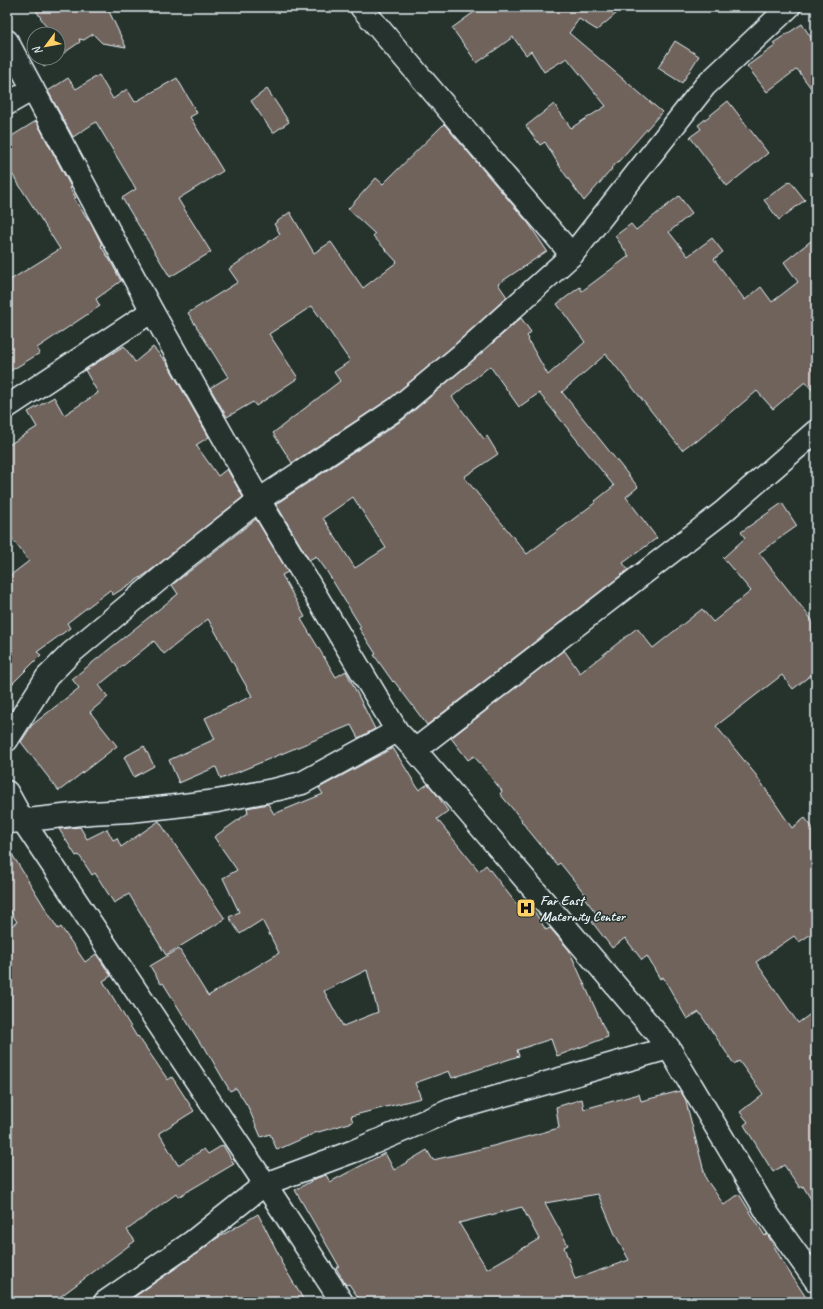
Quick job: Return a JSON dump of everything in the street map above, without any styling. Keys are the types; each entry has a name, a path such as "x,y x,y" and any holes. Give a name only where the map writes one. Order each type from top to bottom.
{"street":[{"path":"361,7 572,255"},
{"path":"7,740 48,677 71,653 185,558 259,500 396,409 461,355 572,255 705,86 789,7"},
{"path":"7,41 152,310 259,500 397,731 415,750 669,1048 768,1214 816,1281"},
{"path":"7,104 33,89"},
{"path":"7,407 152,310"},
{"path":"415,750 723,512 816,431"},
{"path":"15,821 90,813 182,806 278,789 302,783 397,731"},
{"path":"7,792 15,821 265,1184 342,1302"},
{"path":"105,1302 192,1242 265,1184 354,1151 451,1110 669,1048"}],"building":[{"path":"34,7 107,7 126,47 102,43 93,34 84,40 79,39 80,42 66,52 66,26 46,26"},
{"path":"481,7 624,7 597,30 579,19 569,33 662,112 611,168 612,169 584,201 562,170 545,142 540,145 526,126 554,104 571,128 606,106 567,58 544,72 531,51 526,55 513,37 477,63 452,28"},
{"path":"802,24 816,45 816,95 797,69 767,92 747,66 775,46 773,43"},
{"path":"675,41 699,56 682,83 658,68"},
{"path":"99,75 113,99 127,89 135,102 177,78 197,113 190,117 223,171 178,199 211,252 170,277 122,198 136,189 96,122 73,137 48,91 68,78 76,89"},
{"path":"267,89 289,122 273,133 251,101"},
{"path":"728,101 768,153 727,186 690,137 701,129 698,125"},
{"path":"36,121 71,187 70,188 76,198 74,199 92,225 102,245 101,246 121,281 96,299 100,306 37,348 40,353 7,373 7,282 60,249 7,166 7,139"},
{"path":"444,124 529,224 547,251 498,284 507,297 453,346 389,399 292,463 273,433 340,381 334,372 350,361 312,306 269,334 298,378 256,406 253,402 227,417 210,388 228,377 188,313 238,282 229,269 280,234 274,224 290,212 314,253 331,242 363,288 397,262 373,236 375,234 348,209 376,178 383,184"},
{"path":"790,181 805,200 779,220 764,200"},
{"path":"679,196 692,213 669,232 688,256 712,238 723,252 714,259 745,300 761,287 772,302 798,282 784,262 816,237 816,394 805,382 773,409 757,391 696,442 695,440 682,450 606,354 562,392 638,487 626,497 657,538 623,563 628,570 427,725 374,655 376,654 359,628 361,627 316,556 309,560 276,504 404,419 521,318 531,332 527,336 529,339 528,340 548,375 585,342 557,304 580,287 582,291 629,256 615,236 631,224 636,230","holes":["490,366 519,407 539,393 614,486 595,501 596,502 527,554 464,477 498,454 487,436 484,439 452,397","353,497 386,548 355,568 323,518"]},
{"path":"124,346 135,362 153,347 167,363 209,437 196,445 218,476 227,469 243,497 146,574 113,595 110,590 67,623 70,628 37,652 41,655 7,689 7,578 29,561 7,532 7,446 37,427 28,412 54,397 64,415 98,393 85,370"},
{"path":"782,503 797,526 759,553 816,625 816,671 793,689 782,675 716,726 756,775 792,828 805,818 816,832 816,931 799,942 794,936 756,962 798,1023 816,1010 816,1208 803,1186 800,1188 784,1165 773,1172 744,1125 748,1122 740,1112 763,1094 739,1061 734,1064 699,1012 687,1019 663,977 660,979 647,956 642,960 625,938 612,948 592,922 599,917 583,896 585,894 560,863 557,865 521,821 522,820 500,794 502,791 474,756 468,760 451,738 564,650 580,673 637,628 653,648 702,609 713,622 751,591 723,558 745,538 741,532"},
{"path":"256,519 288,572 282,575 305,617 301,619 336,677 346,671 375,729 358,738 351,725 221,779 216,767 179,783 169,760 215,739 205,718 252,696 208,619 164,654 154,641 99,685 108,697 90,712 117,746 59,791 21,742 32,725 79,688 72,679 178,594 172,585"},
{"path":"144,746 154,766 134,777 124,757"},
{"path":"393,748 419,790 428,784 437,795 448,811 437,819 479,871 486,865 526,916 534,911 546,930 550,928 569,950 608,1037 557,1056 551,1039 517,1050 519,1056 452,1078 449,1071 415,1083 421,1098 351,1116 353,1122 315,1133 277,1150 270,1134 261,1137 248,1107 236,1088 230,1091 204,1046 202,1046 163,983 161,984 150,966 179,949 208,996 279,953 262,920 240,934 229,917 239,912 223,878 237,870 214,837 248,813 247,808 268,804 274,814 323,794 319,788","holes":["367,970 378,1012 343,1026 324,991"]},
{"path":"159,821 225,919 166,955 129,894 114,903 95,873 92,875 79,855 76,856 59,829 80,827 87,839 107,829 113,840 117,838 121,847"},
{"path":"7,846 58,929 61,927 85,962 96,954 111,976 103,981 137,1037 138,1036 168,1080 172,1077 194,1111 159,1133 178,1165 204,1149 208,1154 223,1145 234,1164 178,1197 176,1194 127,1230 135,1241 53,1302 17,1302 7,1289 7,929 17,922 7,906"},
{"path":"680,1091 685,1098 706,1179 724,1205 739,1194 765,1236 767,1234 784,1264 809,1302 361,1302 349,1284 346,1285 336,1268 339,1266 295,1190 317,1178 326,1175 330,1182 385,1153 394,1170 427,1150 433,1160 493,1146 559,1128 556,1107 582,1099 584,1109 639,1094 641,1101","holes":["598,1194 615,1234 629,1260 575,1279 564,1247 568,1245 545,1203","522,1207 539,1239 487,1269 459,1223"]},
{"path":"258,1214 282,1261 281,1262 305,1302 127,1302 214,1240"}],"place":[{"name":"Far East Maternity Center","path":"526,908"}]}
